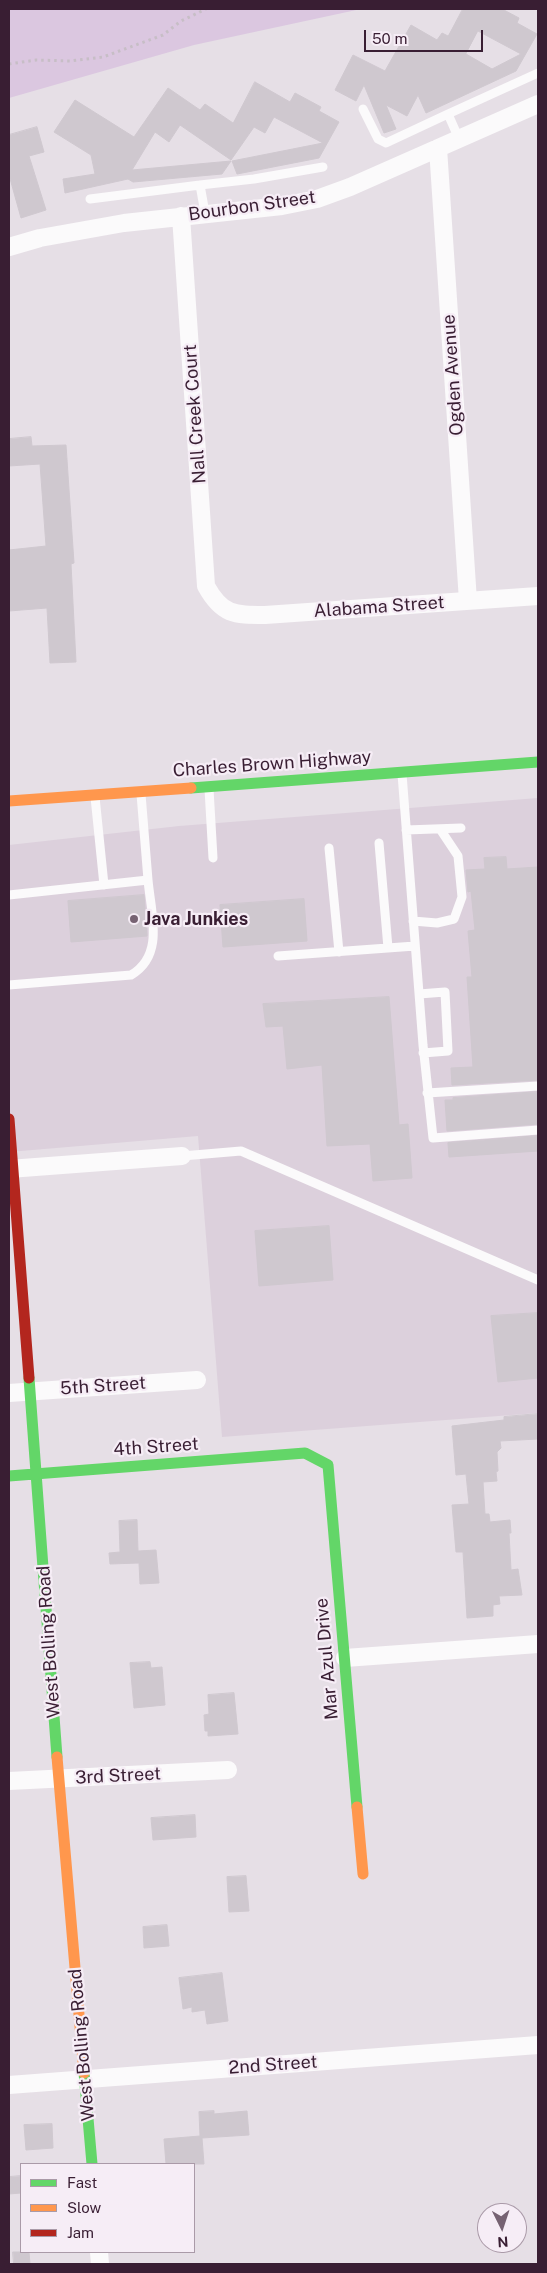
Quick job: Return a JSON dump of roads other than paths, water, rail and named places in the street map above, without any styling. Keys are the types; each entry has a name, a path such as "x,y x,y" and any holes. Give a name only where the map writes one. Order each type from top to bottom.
{"street":[{"name":"Bourbon Street","path":"9,247 40,238 77,231 205,213 282,206 317,199 350,187 538,104"},
{"name":"Ogden Avenue","path":"438,148 468,601"},
{"name":"Nall Creek Court","path":"182,216 206,586 215,602 221,607"},
{"name":"Alabama Street","path":"221,607 240,614 265,615 538,596"},
{"name":"Charles Brown Highway","path":"9,801 538,762"},
{"name":"West Bolling Road","path":"9,1119 11,1168 59,1779 92,2163"},
{"path":"11,1168 182,1156"},
{"name":"5th Street","path":"9,1393 198,1380"},
{"name":"4th Street","path":"9,1476 305,1453"},
{"name":"Mar Azul Drive","path":"305,1453 328,1466 363,1874"},
{"path":"345,1658 538,1644"},
{"name":"3rd Street","path":"9,1781 228,1770"},
{"name":"2nd Street","path":"9,2085 538,2045"}],"lane":[{"path":"364,109 378,139 386,142 538,72"},
{"path":"448,114 459,139"},
{"path":"90,199 254,179 322,167"},
{"path":"200,185 205,213"},
{"path":"402,772 427,1093 433,1138 538,1130"},
{"path":"209,786 213,858"},
{"path":"9,985 131,975 146,965 152,949 141,791"},
{"path":"95,794 104,885"},
{"path":"406,830 461,828"},
{"path":"413,921 437,923 454,919 462,897 458,856 440,829"},
{"path":"379,843 388,948"},
{"path":"329,848 339,952"},
{"path":"9,895 148,880"},
{"path":"278,956 415,946"},
{"path":"419,994 445,992 448,1051 424,1053"},
{"path":"427,1093 538,1086"},
{"path":"182,1156 242,1151 538,1280"}],"place":[{"name":"Java Junkies","path":"134,919"}]}
